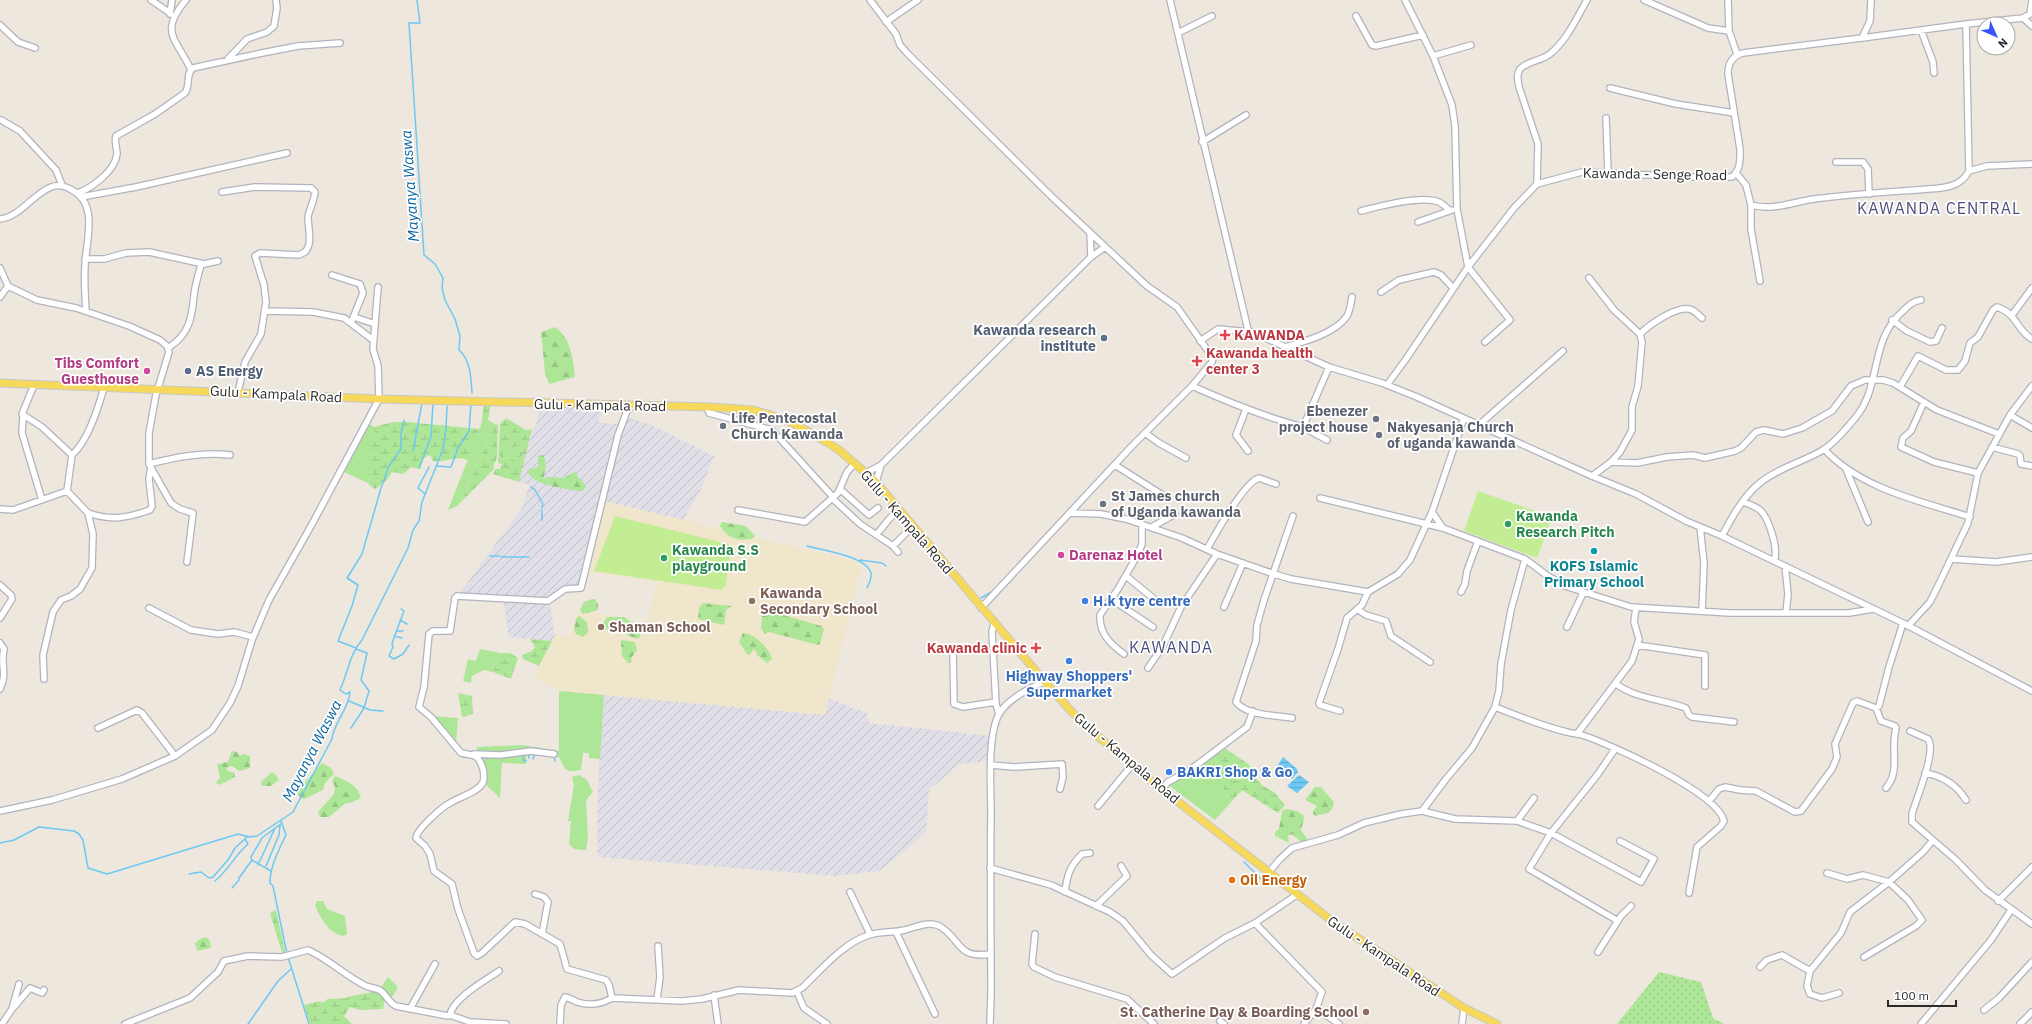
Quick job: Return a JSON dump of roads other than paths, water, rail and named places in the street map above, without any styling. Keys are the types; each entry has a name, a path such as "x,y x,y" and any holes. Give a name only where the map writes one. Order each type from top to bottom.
{"main road":[{"name":"Gulu - Kampala Road","path":"0,384 104,388 158,388 379,399 707,407 753,410 784,419 821,438 855,463 876,482 981,608 1072,712 1132,765 1299,896 1344,929 1464,1008 1497,1024"}],"street":[{"path":"151,0 170,13"},
{"path":"80,195 96,183 116,160 116,136 155,114 188,90 191,70 183,54 174,42 170,13 172,0"},
{"path":"172,22 175,14 186,0"},
{"path":"228,59 247,39 267,32 274,26 277,8 276,0"},
{"path":"870,0 896,34 900,45 907,53 1051,196 1104,246 1155,293 1177,306 1212,356 1213,360 1192,386 1145,433 981,608"},
{"path":"886,22 918,0"},
{"path":"1170,0 1202,142 1218,199 1249,332"},
{"path":"1405,0 1446,86 1454,116 1457,209 1468,267 1510,320 1485,342"},
{"path":"1387,385 1468,267 1514,208 1537,184 1538,144 1519,87 1519,71 1528,64 1549,55 1557,47 1570,29 1586,0"},
{"path":"1728,0 1729,31 1737,54 2023,18 2032,12 2032,1"},
{"path":"1862,38 1870,21 1870,0"},
{"path":"1647,1 1708,28 1729,31"},
{"path":"1178,33 1212,16"},
{"path":"1356,16 1368,40 1376,46 1423,35"},
{"path":"2023,18 2032,26"},
{"path":"1751,205 1776,208 1817,199 1946,187 1957,184 1966,177 1969,171 1966,24"},
{"path":"0,25 18,42 35,48"},
{"path":"1922,30 1933,62 1934,73"},
{"path":"191,70 228,59 298,46 340,43"},
{"path":"1433,56 1470,45"},
{"name":"Kawanda - Senge Road","path":"1537,184 1582,172 1732,177 1736,173 1740,161 1740,149 1728,69 1732,59 1737,54"},
{"path":"1610,88 1676,104 1734,113"},
{"path":"1202,142 1246,114"},
{"path":"1606,118 1608,173"},
{"path":"1,120 20,131 56,170 62,185"},
{"path":"80,195 136,187 287,153"},
{"path":"1836,162 1863,162 1868,169 1869,194"},
{"path":"1969,171 1987,166 2032,164"},
{"path":"1736,173 1746,185 1751,205 1751,229 1760,281"},
{"path":"0,219 18,210 44,190 56,185 62,185 80,195 88,212 89,221 85,259 86,311"},
{"path":"222,192 255,187 311,188 314,191 314,202 308,218 307,250 299,254 260,253 255,256 266,294 265,311 261,334 244,365 238,392"},
{"path":"1361,211 1381,206 1423,200 1440,202 1450,210"},
{"path":"1418,222 1450,210 1457,209"},
{"path":"1090,232 1092,248 1091,257"},
{"path":"866,473 881,465 1091,257 1104,246"},
{"path":"85,259 104,259 126,253 149,252 201,264 208,264 218,261"},
{"path":"168,348 182,338 189,324 201,264"},
{"path":"0,268 8,286 37,300 86,311 142,331 160,340 170,352 158,388 148,434 149,474 152,506 150,510 128,518 98,517 88,513 67,491"},
{"path":"1381,292 1399,280 1434,272 1441,275 1453,288"},
{"path":"332,275 360,284 363,293 351,323"},
{"path":"1589,278 1614,310 1640,334 1642,342 1638,386 1632,406 1632,430 1626,444 1611,462 1592,476"},
{"path":"0,297 8,286"},
{"path":"0,811 104,786 175,756 203,738 212,730 238,686 253,637 269,600 311,526 379,399 378,366 373,349 378,287"},
{"path":"2012,315 2032,288"},
{"path":"1285,347 1314,339 1332,328 1347,315 1352,297"},
{"path":"1722,536 1743,502 1755,487 1771,475 1824,449 1856,418 1869,392 1883,336 1892,320 1908,306 1921,300"},
{"path":"1900,387 1918,356 1946,370 1958,370 1965,361 1970,343 1978,337 1995,308 1999,307 2012,315 2023,331 2032,339"},
{"path":"1640,334 1654,321 1684,309 1692,310 1702,318"},
{"path":"265,311 313,312 344,318 373,340"},
{"path":"354,317 375,324"},
{"path":"1892,320 1907,331 1930,342 1936,341 1942,328"},
{"path":"1200,340 1218,329 1249,332 1329,367 1387,385 1480,424 1592,476 1636,494 1686,521 1722,536 1906,624 2032,691"},
{"path":"1480,424 1563,351"},
{"path":"1303,426 1329,367"},
{"path":"1611,462 1637,463 1667,457 1693,455 1705,458 1735,451 1741,448 1756,432 1764,430 1783,434 1802,428 1832,411 1854,384 1865,380 1883,380 1900,387 1945,413 1999,434"},
{"path":"34,385 22,413 22,433 42,500"},
{"path":"1192,386 1229,403 1281,421 1303,426 1327,440"},
{"path":"1876,708 1879,706 1889,666 1906,624 1930,602 1952,559 1970,517 1978,473 2010,415 2032,386"},
{"path":"67,491 72,455 79,449 86,435 104,388"},
{"path":"1924,402 1911,431 1903,438 1901,447 1934,462 1978,473"},
{"path":"554,754 532,751 500,755 461,753 430,717 419,707 424,687 430,634 433,631 450,631 455,598 457,596 548,601 566,589 582,588 618,435 627,411 632,406"},
{"path":"707,407 709,413 772,430 833,498 860,524 877,534 893,546 898,552"},
{"path":"1246,409 1236,436 1248,451"},
{"path":"2010,415 2032,428"},
{"path":"23,416 42,427 72,455"},
{"path":"1070,513 1101,514 1142,524 1182,538 1217,554 1274,574 1368,592 1389,581 1406,567 1432,512 1464,418"},
{"path":"1145,433 1152,439 1186,458"},
{"path":"1992,447 2018,454 2020,456 2021,464 2032,466"},
{"path":"1824,449 1846,468 1892,491 1970,517"},
{"path":"150,466 174,457 200,454 230,455"},
{"path":"738,510 805,522 833,498 840,489 847,472 855,463"},
{"path":"876,482 881,465"},
{"path":"1115,465 1164,496"},
{"path":"150,466 171,503 180,509 193,513 187,562"},
{"path":"1846,468 1868,522"},
{"path":"1207,550 1220,525 1249,483 1259,478 1276,484"},
{"path":"840,489 869,515 878,508"},
{"path":"0,509 13,510 67,491"},
{"path":"1320,498 1443,528 1525,559 1559,583 1636,608 1786,613 1849,613 1873,609"},
{"path":"1743,502 1760,510 1766,518 1777,550 1774,561"},
{"path":"877,534 890,518 900,510"},
{"path":"1432,512 1443,528"},
{"path":"44,679 43,655 53,612 61,600 71,596 80,589 92,568 93,534 88,513"},
{"path":"1152,527 1175,514"},
{"path":"1292,718 1253,711 1239,705 1237,699 1254,648 1264,600 1294,516"},
{"path":"1124,654 1107,640 1100,624 1101,612 1126,576 1140,549 1142,524"},
{"path":"893,546 913,526"},
{"path":"1700,527 1704,563 1702,611"},
{"path":"1461,592 1466,584 1467,571 1478,541"},
{"path":"1148,668 1163,646 1181,607 1217,554"},
{"path":"1952,559 1996,562 2032,557"},
{"path":"1422,811 1449,774 1472,748 1495,707 1511,610 1525,559"},
{"path":"1224,607 1243,563"},
{"path":"1785,566 1788,594 1786,613"},
{"path":"1126,576 1154,598"},
{"path":"0,585 11,595 12,599 0,618"},
{"path":"1340,711 1318,703 1338,649 1347,618 1364,601 1368,592"},
{"path":"1566,627 1584,592"},
{"path":"1111,599 1153,627"},
{"path":"149,608 191,630 218,634 234,632 253,637"},
{"path":"1577,734 1630,665 1639,637 1634,622 1636,608"},
{"path":"1357,609 1366,615 1386,621 1391,636 1430,662"},
{"path":"994,623 992,632 996,702 999,714"},
{"path":"0,643 4,649 2,660 5,674 0,689"},
{"path":"1637,645 1705,655 1704,686"},
{"path":"953,650 954,704 964,707 996,702"},
{"path":"990,1024 991,765 994,729 999,714 1016,698 1036,685 1045,682"},
{"path":"1616,684 1634,694 1667,701 1686,708 1689,715 1692,717 1734,722"},
{"path":"1709,801 1719,789 1725,787 1756,791 1795,812 1800,812 1832,769 1837,757 1836,744 1853,703 1857,702 1876,708"},
{"path":"1495,707 1528,720 1568,733 1577,734 1615,749 1686,784 1709,801 1719,812 1724,821 1721,826 1698,846 1689,893"},
{"path":"1876,708 1881,721 1895,726 1896,728 1893,746 1894,775 1886,788"},
{"path":"98,728 137,710 142,713 175,756"},
{"path":"1162,789 1168,782 1190,770 1247,727 1253,711"},
{"path":"1910,731 1928,738 1930,741 1929,760 1911,819 1915,826 1933,840 1998,901 2032,924"},
{"path":"1615,749 1598,774 1551,833 1529,868 1618,920"},
{"path":"474,754 481,763 484,774 483,784 477,789 448,803 416,834 417,840 425,846 430,854 434,871 452,884 458,909 476,955 482,953 515,922 525,924 557,941 562,947 565,968 574,972 606,980 610,985 612,998"},
{"path":"481,763 488,755"},
{"path":"991,765 1014,767 1062,764 1063,777 1060,789"},
{"path":"1098,806 1132,765"},
{"path":"1925,773 1944,778 1958,789 1966,800"},
{"path":"1517,821 1534,798"},
{"path":"1269,872 1284,854 1296,846 1338,835 1369,822 1422,811 1455,819 1517,821 1551,833 1641,882 1654,859 1620,842"},
{"path":"1839,993 1822,998 1810,994 1807,986 1810,971 1841,933 1851,911 1889,882 1923,852 1933,840"},
{"path":"1065,892 1067,873 1072,864 1082,854 1090,853"},
{"path":"1096,906 1127,876 1122,866"},
{"path":"1998,901 2032,867"},
{"path":"990,868 1024,876 1110,912 1123,921 1151,955 1172,974 1225,938 1255,923 1295,896 1299,896"},
{"path":"1827,872 1848,879 1863,875 1889,882 1908,900 1922,921 1864,957"},
{"path":"850,892 870,934"},
{"path":"535,894 544,897 548,902 542,934"},
{"path":"1598,952 1618,920 1631,906"},
{"path":"1920,1024 1991,940 2011,910"},
{"path":"1255,923 1321,991 1317,1007 1304,1024"},
{"path":"560,1024 561,1005 565,997 578,1002 592,1004 612,998 694,1000 738,990 797,992 856,940 870,934 896,932 926,924 935,924 944,929 963,950 971,954 977,956 991,954"},
{"path":"896,932 935,1014"},
{"path":"1035,934 1032,964 1034,967 1055,977 1127,998 1154,1024"},
{"path":"657,999 660,977 658,946"},
{"path":"125,1024 190,998 218,972 224,961 248,956 282,957 308,950 323,957 335,967 366,986 381,991 390,1003 410,1009 448,1016 450,1015 473,1023 506,1024"},
{"path":"1760,967 1767,960 1782,955 1810,971"},
{"path":"1984,1010 1999,998 2032,962"},
{"path":"410,1009 435,964"},
{"path":"450,1015 454,1006 471,990 499,970"},
{"path":"12,1009 19,984"},
{"path":"2,1024 12,1009 30,988 42,993 44,990"},
{"path":"797,992 804,1008 826,1024"},
{"path":"714,995 718,1024"},
{"path":"1317,1007 1339,1024"},
{"path":"1462,1024 1464,1008"},
{"path":"2020,1024 2031,1015"}],"water":[{"path":"1283,757 1297,769 1298,772 1292,779 1276,768"},
{"path":"1299,775 1309,782 1297,793 1287,786"}],"waterway":[{"name":"Mayanya Waswa","path":"417,0 420,23 409,23 424,255 435,264 443,278 442,288 445,300 455,319 460,336 459,350 463,354 468,364 471,376 472,393"},
{"path":"413,451 422,403"},
{"path":"419,468 431,437 433,403"},
{"name":"Mayanya Waswa","path":"436,466 451,467 458,448 469,431 471,403"},
{"name":"Mayanya Waswa","path":"0,843 14,840 39,827 74,831 79,834 83,840 88,868 107,874 238,834 249,837 257,836 293,812 332,739 333,733 347,704 350,692 346,694 340,690 351,658 362,640 408,548 413,530 419,521 422,502 443,449 447,406"},
{"path":"356,648 338,641 352,606 358,585 347,578 362,554 389,466 401,449 401,433 404,420"},
{"path":"425,494 418,488 429,467"},
{"path":"531,487 535,490 543,504 542,507"},
{"path":"542,510 542,520"},
{"path":"807,546 833,552 861,562 871,573 871,579 867,588"},
{"path":"490,556 499,556"},
{"path":"501,557 529,557"},
{"path":"860,560 882,563 886,566"},
{"path":"981,598 993,591"},
{"path":"401,609 404,611 392,643 393,647 389,656 394,659 403,654 409,645"},
{"path":"400,620 407,624"},
{"path":"396,631 403,631"},
{"path":"394,636 402,638"},
{"path":"351,728 364,708 369,691 361,680 367,653 356,649"},
{"path":"349,701 370,710 383,711"},
{"path":"524,753 523,760 526,761"},
{"path":"528,753 529,758"},
{"path":"533,759 535,754"},
{"path":"554,756 555,761"},
{"path":"281,821 286,835 273,864 270,883 273,886 287,954"},
{"path":"232,888 252,860 251,857 262,838 282,823"},
{"path":"266,866 279,835 280,825"},
{"path":"258,865 275,828"},
{"path":"189,874 201,872 209,878 213,877 228,860 235,848 248,836"},
{"path":"215,881 224,873 248,844 245,839"},
{"path":"252,860 271,871"},
{"path":"1244,862 1262,880"},
{"path":"288,957 309,1024"},
{"path":"248,1024 278,981 291,969"}],"place":[{"name":"KAWANDA","path":"1225,335"},
{"name":"Kawanda research institute","path":"1104,338"},
{"name":"Kawanda health center 3","path":"1197,361"},
{"name":"Tibs Comfort Guesthouse","path":"147,371"},
{"name":"AS Energy","path":"188,371"},
{"name":"Ebenezer project house","path":"1376,419"},
{"name":"Life Pentecostal Church Kawanda","path":"723,426"},
{"name":"Nakyesanja Church of uganda kawanda","path":"1379,435"},
{"name":"St James church of Uganda kawanda","path":"1103,504"},
{"name":"Kawanda Research Pitch","path":"1508,524"},
{"name":"KOFS Islamic Primary School","path":"1594,551"},
{"name":"Darenaz Hotel","path":"1061,555"},
{"name":"Kawanda S.S playground","path":"664,558"},
{"name":"Kawanda Secondary School","path":"752,601"},
{"name":"H.k tyre centre","path":"1085,601"},
{"name":"Shaman School","path":"601,627"},
{"name":"Kawanda clinic","path":"1036,648"},
{"name":"Highway Shoppers' Supermarket","path":"1069,661"},
{"name":"BAKRI Shop & Go","path":"1169,772"},
{"name":"Oil Energy","path":"1232,880"},
{"name":"St. Catherine Day & Boarding School","path":"1366,1012"}],"district":[{"name":"KAWANDA CENTRAL","path":"1939,208"},
{"name":"KAWANDA","path":"1171,647"}]}
